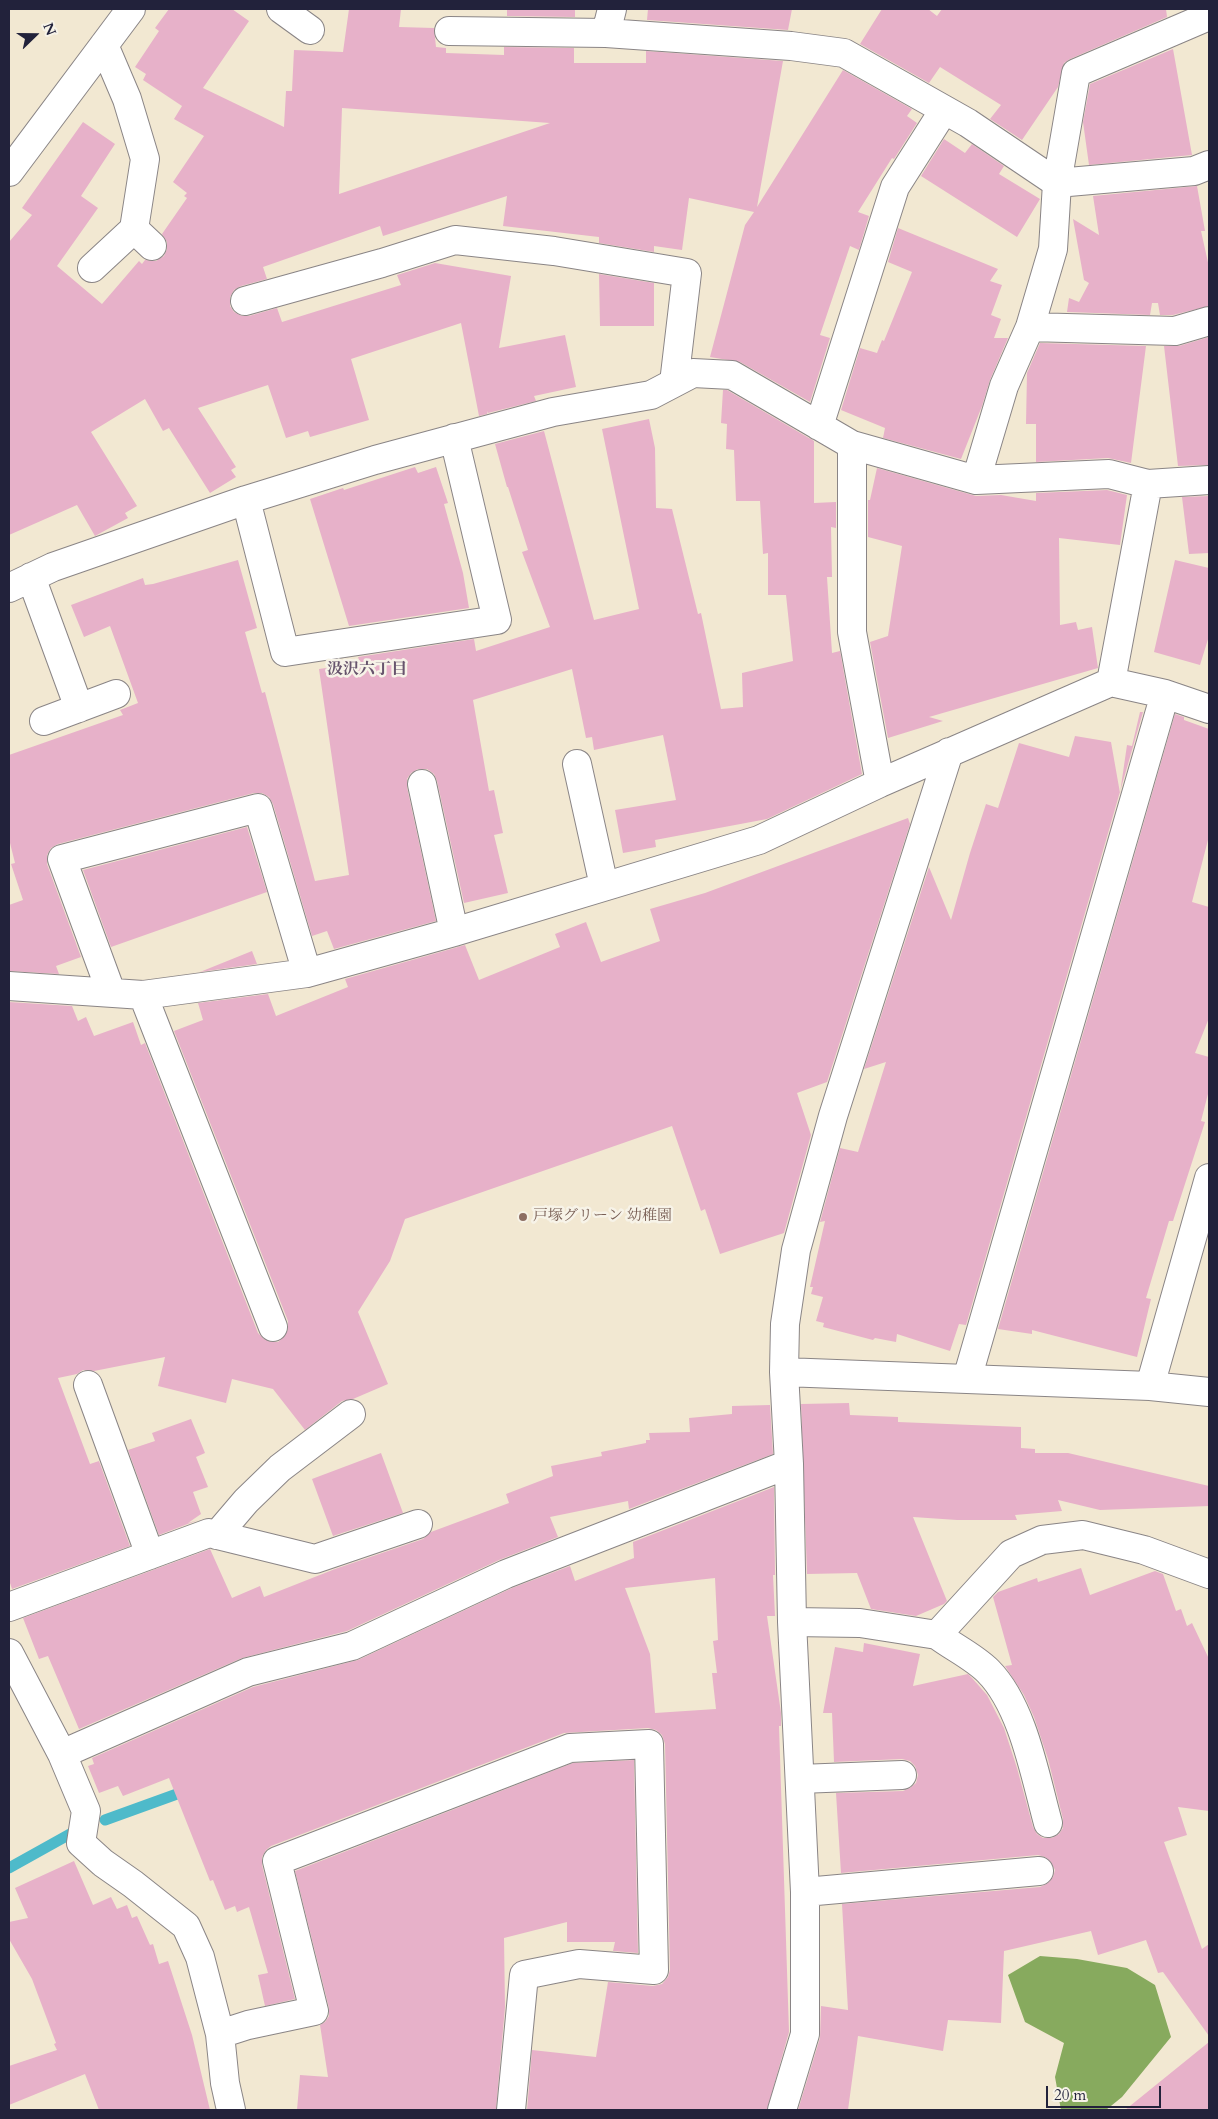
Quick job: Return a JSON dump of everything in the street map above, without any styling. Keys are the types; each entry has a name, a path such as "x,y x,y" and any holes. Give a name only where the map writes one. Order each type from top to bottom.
{"street":[{"path":"9,172 131,9"},
{"path":"281,9 310,30"},
{"path":"976,480 1004,386 1030,327 1053,249 1057,183 1076,73 1209,16"},
{"path":"449,31 609,21 844,54 968,123 1057,183 1194,171 1209,164"},
{"path":"92,268 143,238 144,159 127,99 104,45"},
{"path":"819,426 895,187 944,110"},
{"path":"245,301 382,264 455,240 554,251 686,273 674,383"},
{"path":"1030,327 1175,331 1209,321"},
{"path":"79,708 20,583 53,567 246,500 375,460 554,412 651,395 693,373 732,376 852,446 976,480 1109,474 1148,484 1209,480"},
{"path":"246,500 285,652 497,620 454,438"},
{"path":"852,446 852,632 880,783"},
{"path":"1111,682 1148,484"},
{"path":"9,986 143,995 307,972 454,932 759,840 880,783 1111,682 1165,694 1209,709"},
{"path":"44,721 116,694"},
{"path":"967,1379 1165,694"},
{"path":"782,2110 805,2034 805,1892 792,1622 789,1464 784,1372 785,1324 796,1250 833,1116 950,752"},
{"path":"577,764 604,886"},
{"path":"422,784 454,932"},
{"path":"111,992 62,859 258,808 307,972"},
{"path":"143,995 273,1328"},
{"path":"1150,1386 1209,1178"},
{"path":"784,1372 1150,1386 1209,1392"},
{"path":"88,1385 150,1555"},
{"path":"217,1536 246,1501 280,1468 351,1414"},
{"path":"62,1754 248,1672 352,1646 506,1574 789,1464"},
{"path":"9,1607 208,1533 315,1559 418,1524"},
{"path":"937,1635 1011,1554 1042,1540 1083,1535 1144,1550 1209,1574"},
{"path":"792,1622 860,1623 937,1635 988,1671 1013,1706 1027,1745 1048,1823"},
{"path":"9,1653 62,1754 86,1811 81,1843 103,1863 134,1884 186,1926 200,1957 220,2034 225,2082 231,2110"},
{"path":"220,2034 248,2025 314,2011 277,1861 570,1748 649,1744 654,1970 579,1964 524,1975 511,2110"},
{"path":"800,1779 902,1775"},
{"path":"805,1892 1038,1870"}],"green space":[{"path":"1040,1956 1077,1959 1127,1968 1155,1985 1171,2037 1122,2097 1106,2110 1061,2110 1055,2077 1064,2043 1025,2022 1008,1975"}],"building":[{"path":"169,9 232,9 249,21 203,88 284,127 286,91 292,91 294,50 343,52 349,9 401,9 399,27 434,28 436,47 446,48 446,53 504,55 504,47 574,48 574,63 646,63 646,51 783,61 757,207 843,70 912,109 907,116 917,123 858,212 869,216 859,250 850,246 820,335 830,338 810,402 740,362 710,357 745,225 754,212 689,198 682,250 654,246 654,252 599,243 599,237 503,226 507,196 383,236 380,226 263,267 267,279 241,286 234,290 230,297 230,306 234,312 242,316 249,316 277,308 282,322 401,285 397,275 435,263 511,276 499,348 565,335 576,387 534,396 536,401 488,413 488,411 487,414 479,416 461,323 351,359 369,420 310,437 308,431 286,438 268,385 198,408 236,467 231,470 236,477 210,493 169,428 163,431 145,399 91,432 137,506 125,513 128,518 95,536 77,505 9,535 9,242 32,215 22,208 83,122 115,144 81,196 98,208 57,266 102,304 139,261 142,264 145,260 156,261 164,256 167,242 162,234 187,198 184,196 187,193 173,182 204,136 174,119 182,106 143,80 146,74 135,67 159,31 155,28","holes":["342,108 550,123 339,194"]},
{"path":"507,9 575,9 575,17 507,16"},
{"path":"648,9 792,9 788,30 647,20"},
{"path":"882,9 928,9 937,16 942,9 1166,9 1167,17 1064,63 1058,87 1022,140 990,119 1001,105 940,67 929,83 860,44"},
{"path":"1173,49 1192,155 1089,165 1083,122 1090,84"},
{"path":"944,139 965,153 972,144 1004,166 999,174 1040,199 1017,237 921,176"},
{"path":"1197,186 1205,231 1201,231 1209,267 1209,306 1173,315 1160,315 1158,303 1152,303 1150,315 1067,312 1069,298 1079,302 1089,283 1084,280 1073,219 1099,235 1093,196"},
{"path":"898,228 998,269 990,281 1002,285 991,315 1001,319 994,338 1008,338 990,380 961,459 883,438 885,428 841,410 860,348 877,353 882,340 884,341 912,272 888,262"},
{"path":"599,274 654,283 654,326 600,326"},
{"path":"1209,337 1209,465 1178,466 1164,346 1179,346"},
{"path":"1040,343 1146,346 1131,463 1108,458 1036,462 1036,424 1026,424 1027,373"},
{"path":"723,390 727,390 814,441 814,503 836,502 836,528 831,527 832,577 827,577 832,653 840,651 862,774 767,819 655,840 656,847 623,853 615,810 676,800 663,735 594,750 592,737 586,738 572,669 473,700 489,791 494,790 503,833 494,835 508,893 464,903 437,781 434,774 427,769 418,769 411,773 407,779 407,787 436,921 334,949 327,931 312,936 273,804 269,797 262,793 254,793 58,844 51,848 47,855 47,864 81,957 56,966 59,974 9,971 9,905 23,900 11,864 15,863 9,839 9,755 123,715 120,710 138,703 110,626 84,637 71,605 143,578 145,585 153,584 238,560 257,628 245,632 262,693 265,692 315,881 349,875 319,669 360,663 358,657 474,639 476,651 550,627 522,552 528,550 495,444 544,431 594,620 639,609 602,429 649,419 655,448 656,508 672,509 698,614 701,613 721,709 743,707 742,673 793,661 786,595 768,595 768,553 763,554 760,501 736,501 734,450 726,449 727,424 721,423"},
{"path":"415,467 418,473 436,467 448,503 444,504 463,573 469,608 349,626 310,499"},
{"path":"877,468 976,496 1001,495 1036,501 1036,493 1107,490 1127,495 1120,545 1059,538 1060,625 1076,622 1078,630 1092,627 1098,668 929,717 943,721 888,738 870,642 888,636 902,546 868,537 868,500 870,500"},
{"path":"1209,496 1209,553 1189,554 1182,497"},
{"path":"1175,560 1209,568 1209,636 1200,665 1154,652"},
{"path":"1140,712 1143,712 1120,790 1127,745 1132,746"},
{"path":"1175,714 1184,717 1184,720 1209,729 1209,836 1192,902 1209,907 1209,1018 1195,1053 1209,1057 1209,1090 1201,1121 1205,1122 1173,1221 1169,1221 1146,1298 1151,1299 1137,1357 1032,1330 1032,1334 998,1329"},
{"path":"1075,736 1111,742 1120,792 966,1325 959,1324 950,1351 897,1334 896,1342 875,1338 873,1340 823,1327 824,1323 816,1321 823,1297 811,1294 813,1287 810,1287 825,1221 820,1222 840,1148 858,1152 886,1062 864,1069 929,867 951,920 986,804 998,808 1019,743 1069,757"},
{"path":"908,818 910,824 827,1082 797,1093 811,1135 784,1233 720,1254 705,1209 701,1211 672,1126 405,1219 390,1261 358,1312 388,1384 353,1399 342,1401 305,1430 273,1389 232,1379 226,1403 158,1386 165,1357 94,1371 83,1370 77,1374 58,1378 90,1464 99,1461 130,1546 12,1589 9,1580 9,1002 72,1006 78,1021 86,1017 94,1036 133,1022 141,1045 145,1043 258,1333 264,1339 278,1342 285,1336 288,1329 288,1321 174,1031 203,1020 198,1003 268,994 276,1016 348,987 345,979 465,945 479,980 560,947 555,934 586,922 601,962 660,941 650,909 705,893"},
{"path":"247,827 267,892 111,947 83,870"},
{"path":"252,951 257,964 200,972"},
{"path":"849,1403 850,1415 898,1417 898,1422 1021,1427 1021,1448 1035,1449 1035,1453 1068,1453 1209,1486 1209,1506 1100,1510 1058,1500 1062,1511 1015,1515 1017,1520 957,1520 913,1517 947,1601 916,1616 871,1609 857,1573 807,1574 801,1404"},
{"path":"770,1405 773,1454 629,1509 628,1501 550,1517 558,1537 499,1560 347,1631 242,1658 79,1729 48,1656 39,1659 23,1618 210,1549 232,1598 260,1586 264,1597 335,1569 423,1539 431,1532 509,1503 506,1494 553,1476 551,1466 602,1456 601,1452 646,1443 646,1440 650,1440 649,1433 690,1432 689,1418 732,1414 732,1406"},
{"path":"191,1419 205,1453 196,1457 208,1487 193,1492 201,1514 188,1523 198,1520 159,1535 128,1450 155,1441 152,1433"},
{"path":"381,1453 403,1513 333,1536 312,1479"},
{"path":"774,1487 775,1575 773,1575 775,1616 767,1616 781,1713 781,1726 779,1726 789,2032 767,2110 527,2110 532,2050 596,2057 608,1982 653,1986 662,1984 668,1977 670,1970 665,1744 662,1735 656,1730 648,1728 564,1733 271,1846 262,1857 262,1865 295,1999 265,2006 258,1975 268,1973 249,1907 237,1912 235,1906 225,1910 213,1880 210,1881 169,1778 123,1796 118,1786 99,1793 88,1766 94,1764 92,1758 253,1687 358,1660 512,1588 570,1566 575,1581 634,1558 633,1542","holes":["715,1578 718,1640 713,1641 717,1673 712,1673 716,1709 655,1713 650,1654 625,1588"]},
{"path":"1081,1568 1090,1595 1155,1571 1163,1574 1176,1611 1181,1609 1187,1626 1192,1623 1209,1659 1209,1811 1178,1807 1187,1835 1164,1842 1202,1949 1209,1944 1209,2036 1163,1972 1158,1973 1146,1940 1098,1955 1091,1931 1004,1951 1001,2023 948,2020 943,2051 858,2036 848,2110 798,2110 820,2038 821,2006 848,2010 842,1904 1040,1887 1048,1883 1053,1877 1055,1870 1051,1862 1045,1857 1038,1855 841,1873 836,1793 903,1791 916,1783 918,1775 915,1766 910,1761 902,1759 834,1762 832,1713 823,1713 835,1647 863,1652 864,1643 920,1654 913,1686 968,1674 987,1695 1004,1728 1033,1827 1037,1834 1043,1838 1052,1838 1059,1834 1063,1828 1063,1819 1048,1759 1034,1717 1024,1695 1005,1666 1012,1665 993,1597 998,1592 1037,1578 1038,1582"},
{"path":"634,1760 638,1953 613,1951 615,1942 567,1942 567,1922 504,1938 505,2007 496,2110 297,2110 300,2075 328,2077 320,2025 329,2016 329,2008 295,1871 573,1763"},
{"path":"74,1861 93,1905 111,1897 117,1909 127,1905 132,1918 137,1916 150,1945 153,1944 159,1964 168,1961 192,2035 210,2110 99,2110 85,2074 9,2105 9,2066 57,2050 32,1979 9,1939 9,1922 28,1918 15,1888"},
{"path":"1209,2042 1209,2110 1125,2110"}],"waterway":[{"path":"105,1820 188,1790"},
{"path":"9,1868 79,1829"}],"place":[{"name":"戸塚グリーン 幼稚園","path":"523,1217"}],"district":[{"name":"汲沢六丁目","path":"367,670"}]}
